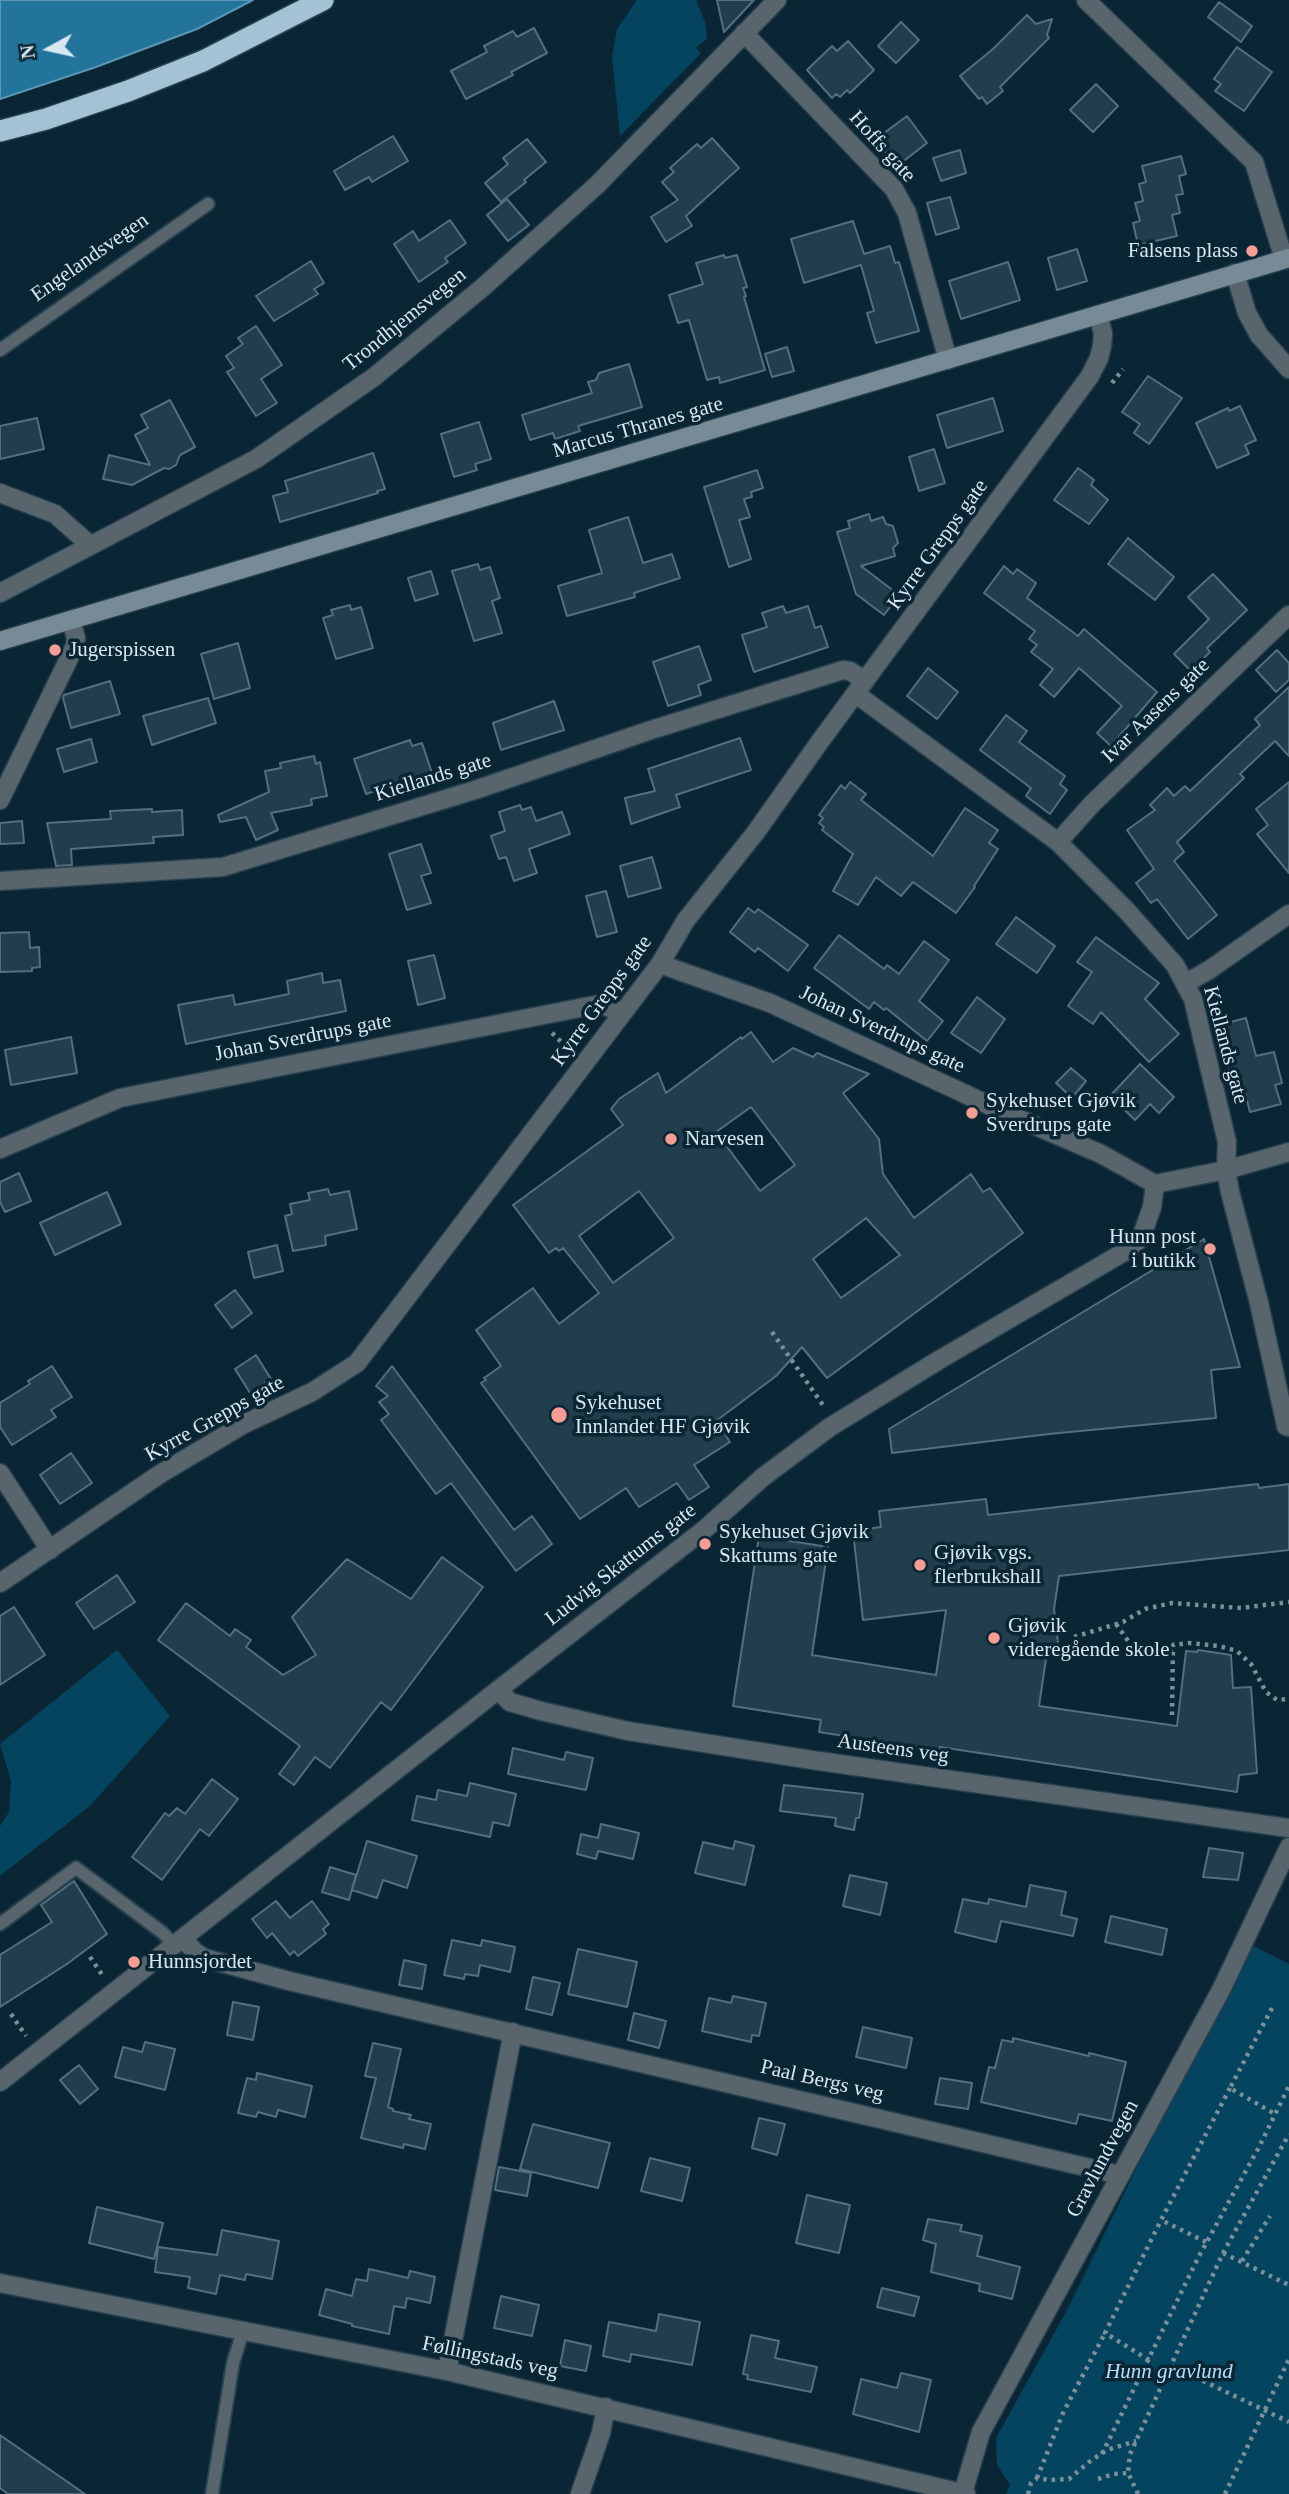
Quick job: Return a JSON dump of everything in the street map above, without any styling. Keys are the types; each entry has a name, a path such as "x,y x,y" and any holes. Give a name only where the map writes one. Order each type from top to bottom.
{"highway":[{"path":"0,131 46,119 116,95 203,61 323,0"}],"main road":[{"name":"Marcus Thranes gate","path":"0,641 1287,258"}],"street":[{"name":"Trondhjemsvegen","path":"0,593 256,459 374,377 482,288 597,186 777,0"},
{"path":"1086,0 1254,162 1287,258"},
{"name":"Hoffs gate","path":"744,33 894,189 907,213 948,360"},
{"path":"1235,273 1247,313 1259,335 1289,369"},
{"name":"Kyrre Grepps gate","path":"0,1583 172,1467 244,1424 312,1392 357,1363 660,964 686,920 756,832 1090,376 1100,358 1102,346 1103,333 1098,316"},
{"path":"0,493 54,514 90,545"},
{"name":"Ivar Aasens gate","path":"1058,842 1092,804 1289,615"},
{"path":"0,800 75,646 76,638 71,620"},
{"name":"Kiellands gate","path":"0,881 222,867 475,790 651,730 843,670 850,671 861,688 1058,842 1126,910 1175,965 1186,983 1227,1142 1226,1170 1287,1426"},
{"path":"1186,983 1289,914"},
{"name":"Johan Sverdrups gate","path":"660,964 770,1003 1008,1114 1101,1154 1155,1184"},
{"name":"Johan Sverdrups gate","path":"0,1149 120,1098 588,1006 600,1004 623,1013"},
{"path":"1155,1184 1226,1170 1289,1152"},
{"name":"Ludvig Skattums gate","path":"0,2082 705,1530 763,1477 830,1427 1130,1248 1140,1238 1152,1208 1155,1184"},
{"path":"0,1473 50,1550"},
{"name":"Austeens veg","path":"498,1690 510,1702 541,1712 628,1731 1289,1828"},
{"name":"Gravlundvegen","path":"964,2494 981,2432 1221,1990 1289,1847"},
{"name":"Paal Bergs veg","path":"178,1942 204,1958 289,1982 1121,2175"},
{"path":"447,2371 513,2032"},
{"name":"Føllingstads veg","path":"0,2283 447,2371 964,2494"},
{"path":"580,2494 601,2433 606,2407"}],"lane":[{"name":"Engelandsvegen","path":"0,350 208,204"},
{"path":"0,1924 76,1868 178,1942"},
{"path":"212,2494 233,2363 243,2331"}],"path":[{"path":"772,1332 826,1409"},
{"path":"1074,1637 1116,1624 1146,1609 1172,1603 1241,1608 1289,1602"},
{"path":"1116,1624 1134,1648 1149,1655 1173,1652"},
{"path":"1172,1715 1173,1645 1189,1643 1237,1651 1251,1664 1266,1692 1278,1700 1289,1699"},
{"path":"90,1957 105,1979"},
{"path":"1028,2494 1063,2413 1272,2008"},
{"path":"11,2014 28,2039"},
{"path":"1102,2454 1206,2242 1289,2086"},
{"path":"1230,2088 1275,2114"},
{"path":"1138,2494 1128,2473 1130,2454 1223,2253 1289,2134"},
{"path":"1242,2261 1270,2216"},
{"path":"1161,2220 1206,2242"},
{"path":"1223,2253 1289,2285"},
{"path":"1105,2333 1149,2360"},
{"path":"1225,2494 1289,2359"},
{"path":"1172,2366 1289,2422"},
{"path":"1037,2478 1069,2479 1102,2454 1136,2441"},
{"path":"1098,2479 1128,2473"}],"green space":[{"path":"637,0 696,0 705,22 707,38 696,48 701,53 620,136 612,57 617,29"},
{"path":"117,1650 170,1716 91,1805 0,1876 0,1826 9,1812 11,1781 0,1744"},
{"name":"Hunn gravlund","path":"1247,1943 1289,1964 1289,2494 1006,2494 1010,2485 997,2465 996,2438 1066,2312"}],"shaded area":[{"path":"0,0 253,0 197,29 0,99"}],"building":[{"path":"717,0 754,0 724,32"},
{"path":"1219,2 1252,26 1241,42 1208,17"},
{"path":"1027,15 1036,24 1052,19 1047,35 1049,38 1000,87 1003,91 987,104 982,97 979,99 960,76 993,49"},
{"path":"901,22 919,40 896,63 878,46"},
{"path":"534,28 547,53 511,72 513,75 466,99 451,71 487,52 484,46 513,31 517,37"},
{"path":"848,41 874,70 850,93 847,90 840,97 836,94 832,98 807,70 832,46 837,51"},
{"path":"1237,47 1272,72 1244,111 1215,91 1221,84 1214,79"},
{"path":"1096,84 1118,106 1093,132 1070,110"},
{"path":"907,116 927,143 896,167 876,139"},
{"path":"393,136 408,161 372,182 369,177 345,190 334,171"},
{"path":"712,138 739,168 686,216 692,226 666,242 651,217 678,200 662,182 674,172 670,168 697,144 701,148"},
{"path":"527,139 546,162 501,202 485,183 508,164 503,158"},
{"path":"960,150 966,173 941,181 933,158"},
{"path":"1181,156 1186,174 1179,176 1183,194 1176,195 1180,213 1172,215 1177,236 1138,245 1133,223 1140,221 1135,203 1143,201 1139,184 1146,182 1142,166"},
{"path":"950,197 959,228 936,235 927,203"},
{"path":"507,199 529,225 508,241 487,215"},
{"path":"450,220 466,243 445,258 448,262 419,282 394,244 413,231 419,241"},
{"path":"853,221 864,254 890,246 895,263 899,262 919,331 876,343 867,313 874,311 861,265 804,283 791,239"},
{"path":"1077,249 1087,281 1057,290 1048,258"},
{"path":"724,255 725,258 737,255 747,287 743,288 744,297 765,370 720,383 719,377 707,380 689,320 678,323 669,295 703,284 696,263"},
{"path":"311,261 324,283 314,289 318,294 274,321 256,296"},
{"path":"1008,262 1020,300 961,319 949,281"},
{"path":"256,326 282,365 261,379 277,403 256,416 227,372 234,368 226,356 243,344 238,338"},
{"path":"787,347 794,371 772,377 765,354"},
{"path":"629,364 642,407 578,426 580,431 555,439 553,433 530,440 522,415 592,393 588,382 596,380 599,373"},
{"path":"1148,376 1182,398 1149,444 1134,433 1140,424 1122,412"},
{"path":"993,398 1003,431 947,448 937,415"},
{"path":"170,400 195,447 180,455 176,465 169,469 164,468 132,485 103,479 109,455 150,465 135,435 148,428 141,415"},
{"path":"1240,406 1256,440 1245,445 1249,454 1217,468 1196,423 1228,408 1229,411"},
{"path":"37,418 44,449 0,459 0,426"},
{"path":"479,422 491,459 475,464 477,470 454,477 441,434"},
{"path":"934,449 945,483 919,491 909,457"},
{"path":"373,453 385,489 280,522 273,496 288,492 285,481"},
{"path":"1078,468 1094,480 1091,485 1108,500 1089,524 1054,500"},
{"path":"757,470 763,488 751,492 752,497 744,499 750,517 739,520 751,559 729,567 704,487"},
{"path":"869,514 871,521 883,517 886,524 893,526 898,543 893,548 895,556 861,566 899,595 884,615 856,594 837,532 850,528 848,521"},
{"path":"628,517 643,563 672,554 680,578 634,593 635,597 567,616 558,586 602,573 589,530"},
{"path":"1128,538 1174,577 1155,600 1108,564"},
{"path":"478,564 480,570 490,567 500,598 492,601 502,633 474,641 452,571"},
{"path":"1004,566 1013,574 1017,569 1036,583 1027,598 1078,636 1084,629 1157,692 1111,746 1097,733 1122,706 1079,668 1054,697 1040,685 1053,669 1031,652 1037,645 1029,639 1035,631 984,593"},
{"path":"431,571 438,594 415,601 408,578"},
{"path":"1213,574 1247,610 1207,648 1210,652 1191,671 1174,654 1209,619 1188,597"},
{"path":"350,605 351,610 361,607 373,648 336,659 323,618 333,615 331,610"},
{"path":"783,606 786,613 808,606 815,628 821,626 828,647 754,672 742,635 767,627 762,613"},
{"path":"238,643 250,688 214,699 201,654"},
{"path":"699,646 711,680 698,685 701,695 668,706 653,662"},
{"path":"1277,650 1289,663 1289,680 1276,692 1256,670"},
{"path":"928,668 958,692 937,719 907,696"},
{"path":"110,681 120,714 71,728 64,695"},
{"path":"1289,687 1289,756 1275,741 1240,774 1244,778 1177,842 1184,852 1174,861 1217,915 1188,939 1157,899 1151,903 1136,883 1154,869 1127,830 1155,810 1150,805 1167,788 1174,796 1185,786 1190,791 1260,725 1255,719"},
{"path":"208,698 216,723 152,745 143,716"},
{"path":"554,701 564,730 501,750 493,723"},
{"path":"1006,715 1027,731 1019,742 1065,776 1060,784 1067,790 1050,814 1026,796 1031,788 980,750"},
{"path":"740,738 751,770 676,795 680,807 631,824 625,798 655,791 648,769"},
{"path":"91,739 97,762 64,772 57,749"},
{"path":"410,740 412,746 422,743 432,773 366,794 354,759"},
{"path":"314,756 316,764 320,762 327,796 311,799 312,805 271,813 278,830 256,840 246,817 220,822 218,815 269,792 265,771 281,768 280,763"},
{"path":"850,782 866,794 861,800 933,856 965,808 998,830 989,843 998,849 956,913 913,882 901,896 876,877 858,905 833,891 853,854 822,830 824,827 819,823 823,818 819,815 841,785 845,789"},
{"path":"1289,782 1289,873 1257,834 1268,825 1256,809"},
{"path":"520,805 522,810 531,807 536,821 562,812 570,834 529,849 537,873 514,881 506,857 499,859 491,836 505,831 499,812"},
{"path":"152,809 152,812 182,810 183,835 153,837 154,843 71,849 72,865 56,866 47,823 111,819 110,811"},
{"path":"22,821 24,843 0,844 0,823"},
{"path":"421,844 431,873 421,876 431,903 407,910 389,854"},
{"path":"652,857 661,888 628,897 620,866"},
{"path":"606,891 617,932 597,937 586,896"},
{"path":"748,908 755,913 758,909 808,945 788,971 758,948 755,952 730,932"},
{"path":"1016,917 1055,946 1037,973 996,944"},
{"path":"29,932 30,948 39,947 40,967 32,968 32,971 0,972 0,933"},
{"path":"839,935 884,969 887,965 899,974 924,941 949,960 919,1001 943,1021 927,1041 886,1008 884,1010 874,1002 869,1009 814,968"},
{"path":"1096,937 1159,983 1145,999 1179,1034 1149,1062 1101,1012 1093,1024 1068,1006 1092,972 1077,962"},
{"path":"434,955 445,998 418,1005 408,961"},
{"path":"322,973 323,983 340,980 346,1011 186,1044 178,1005 233,995 235,1005 289,994 287,981"},
{"path":"977,997 1005,1019 981,1053 951,1033"},
{"path":"1246,1018 1256,1056 1274,1052 1282,1083 1275,1085 1281,1104 1250,1112 1245,1093 1236,1096 1227,1064 1232,1063 1223,1024"},
{"path":"751,1032 773,1062 793,1048 813,1057 817,1053 869,1074 843,1093 879,1139 883,1174 914,1218 971,1174 983,1192 990,1188 1023,1233 827,1378 802,1347 776,1376 716,1421 730,1442 694,1465 709,1487 689,1500 677,1483 639,1507 626,1488 580,1519 481,1383 501,1366 476,1330 533,1288 559,1324 599,1293 563,1248 559,1251 556,1248 549,1253 513,1205 623,1125 611,1109 619,1099 658,1073 666,1093 741,1037 742,1039","holes":["751,1107 795,1165 760,1191 716,1132","639,1191 674,1238 613,1283 579,1236","866,1218 900,1255 841,1298 813,1259"]},
{"path":"71,1037 77,1073 11,1085 5,1050"},
{"path":"1140,1064 1174,1097 1159,1113 1150,1104 1135,1120 1110,1096"},
{"path":"1071,1068 1086,1081 1072,1098 1056,1083"},
{"path":"19,1173 31,1201 5,1212 0,1202 0,1182"},
{"path":"328,1189 330,1195 349,1191 357,1229 325,1236 326,1245 293,1251 285,1216 292,1214 290,1204 310,1200 308,1193"},
{"path":"107,1192 121,1224 55,1255 40,1223"},
{"path":"1204,1239 1240,1367 1211,1370 1216,1418 892,1453 889,1429"},
{"path":"277,1245 283,1271 254,1278 248,1252"},
{"path":"235,1290 252,1313 232,1328 215,1305"},
{"path":"256,1355 271,1379 250,1393 235,1369"},
{"path":"52,1366 72,1397 51,1410 56,1417 12,1445 0,1427 0,1403"},
{"path":"392,1366 514,1530 532,1516 552,1544 516,1571 451,1483 436,1494 381,1420 389,1414 379,1402 388,1396 376,1386"},
{"path":"71,1453 92,1483 60,1504 40,1475"},
{"path":"1258,1484 1259,1488 1289,1484 1289,1550 1059,1576 1054,1609 1059,1651 1047,1652 1039,1706 1177,1726 1186,1651 1231,1655 1233,1688 1251,1687 1257,1773 1239,1775 1237,1792 940,1747 940,1751 819,1732 821,1720 733,1706 759,1536 828,1547 812,1655 936,1675 946,1610 863,1620 853,1531 881,1527 879,1511 986,1499 988,1515"},
{"path":"442,1557 483,1587 391,1710 381,1702 330,1768 315,1757 294,1785 279,1774 300,1746 158,1640 186,1603 230,1636 235,1629 251,1640 246,1647 283,1675 316,1655 292,1617 347,1559 411,1599"},
{"path":"117,1575 135,1602 94,1629 76,1603"},
{"path":"14,1607 45,1655 0,1685 0,1616"},
{"path":"513,1748 564,1760 566,1752 593,1758 586,1790 508,1774"},
{"path":"212,1779 238,1799 209,1836 200,1829 162,1880 132,1857 165,1813 169,1816 177,1808 185,1814"},
{"path":"470,1783 516,1794 509,1826 493,1822 490,1837 412,1820 417,1796 436,1800 438,1790 467,1796"},
{"path":"784,1785 863,1794 854,1830 835,1826 836,1818 780,1811"},
{"path":"601,1824 639,1833 633,1859 598,1851 596,1859 577,1854 581,1834 598,1838"},
{"path":"367,1841 417,1856 407,1888 383,1880 377,1898 352,1890"},
{"path":"735,1841 754,1846 745,1885 695,1873 703,1842 733,1849"},
{"path":"1209,1848 1243,1853 1238,1880 1203,1877"},
{"path":"330,1867 356,1875 349,1900 322,1892"},
{"path":"850,1875 887,1883 880,1915 843,1906"},
{"path":"74,1881 107,1934 67,1964 0,2007 0,1955 52,1922 41,1905"},
{"path":"1030,1885 1066,1892 1061,1915 1077,1919 1073,1936 1001,1921 996,1942 955,1932 963,1899 988,1904 989,1899 1026,1907"},
{"path":"276,1901 290,1918 312,1901 329,1924 323,1929 326,1934 298,1956 294,1951 290,1955 272,1933 267,1938 252,1919"},
{"path":"1111,1916 1167,1929 1162,1955 1105,1942"},
{"path":"452,1940 481,1946 482,1940 515,1947 510,1972 480,1965 478,1976 465,1974 464,1979 444,1975"},
{"path":"578,1949 637,1962 627,2007 568,1994"},
{"path":"404,1960 426,1965 422,1989 399,1985"},
{"path":"533,1977 560,1983 552,2015 526,2009"},
{"path":"733,1996 766,2003 759,2036 752,2035 751,2042 702,2031 709,1998 731,2003"},
{"path":"233,2002 259,2007 253,2040 227,2035"},
{"path":"634,2013 666,2021 659,2048 628,2040"},
{"path":"863,2027 912,2038 906,2068 856,2057"},
{"path":"1013,2038 1126,2062 1112,2121 1079,2114 1076,2124 981,2102 989,2067 995,2068 1002,2040 1013,2042"},
{"path":"145,2042 175,2049 165,2090 115,2077 123,2047 142,2052"},
{"path":"373,2043 401,2049 388,2107 393,2111 411,2115 409,2119 431,2124 425,2149 404,2144 403,2148 361,2138 376,2078 365,2076"},
{"path":"79,2065 98,2089 80,2104 60,2080"},
{"path":"257,2073 312,2086 305,2117 278,2110 276,2117 258,2112 256,2117 238,2113 247,2078 256,2080"},
{"path":"940,2078 972,2083 968,2109 935,2104"},
{"path":"759,2118 785,2124 777,2155 752,2148"},
{"path":"533,2124 610,2143 598,2188 520,2169"},
{"path":"650,2158 690,2168 682,2201 641,2191"},
{"path":"499,2167 531,2173 527,2196 495,2190"},
{"path":"807,2195 850,2205 839,2253 796,2243"},
{"path":"97,2207 163,2223 154,2259 89,2243"},
{"path":"928,2219 962,2225 960,2231 982,2236 977,2256 1020,2267 1012,2299 979,2291 980,2284 931,2272 936,2244 923,2240"},
{"path":"222,2230 279,2241 272,2279 246,2274 245,2280 220,2275 216,2294 188,2288 190,2277 155,2272 158,2247 217,2255"},
{"path":"369,2269 408,2278 410,2271 435,2277 430,2303 407,2298 405,2308 394,2306 389,2334 319,2315 326,2289 352,2296 356,2279 367,2281"},
{"path":"882,2288 919,2297 914,2316 877,2307"},
{"path":"501,2296 539,2305 532,2336 494,2328"},
{"path":"659,2314 700,2322 692,2365 631,2354 630,2362 603,2356 609,2322 656,2331"},
{"path":"751,2335 779,2341 775,2358 817,2367 811,2392 747,2379 748,2375 743,2374"},
{"path":"565,2340 591,2346 586,2371 560,2366"},
{"path":"901,2373 931,2380 919,2432 853,2414 861,2379 897,2388"},
{"path":"0,2435 85,2494 8,2494 0,2488"}],"place":[{"name":"Falsens plass","path":"1252,251"},
{"name":"Jugerspissen","path":"55,650"},
{"name":"Sykehuset Gjøvik Sverdrups gate","path":"972,1113"},
{"name":"Narvesen","path":"671,1139"},
{"name":"Hunn post i butikk","path":"1210,1249"},
{"name":"Sykehuset Innlandet HF Gjøvik","path":"559,1415"},
{"name":"Sykehuset Gjøvik Skattums gate","path":"705,1544"},
{"name":"Gjøvik vgs. flerbrukshall","path":"920,1565"},
{"name":"Gjøvik videregående skole","path":"994,1638"},
{"name":"Hunnsjordet","path":"134,1962"}]}
